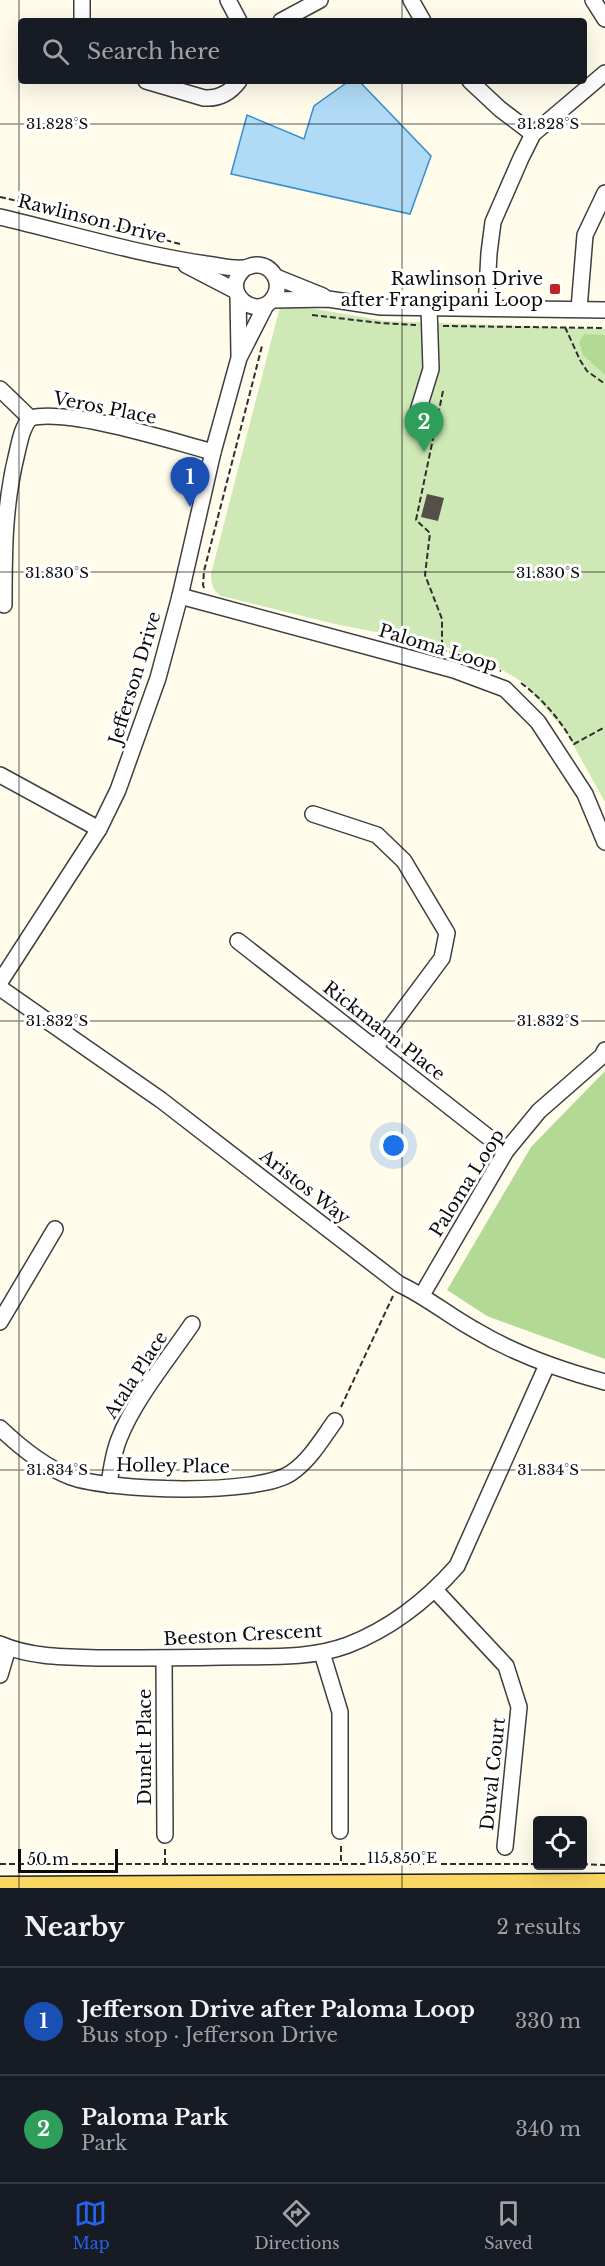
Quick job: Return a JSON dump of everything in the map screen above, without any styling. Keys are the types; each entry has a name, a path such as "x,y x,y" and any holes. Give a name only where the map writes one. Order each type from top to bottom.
{"main road":[{"path":"0,1886 57,1888 605,1883"}],"street":[{"path":"82,0 82,18"},
{"path":"228,0 237,18"},
{"path":"287,18 320,0"},
{"path":"411,0 421,18"},
{"path":"593,0 605,20"},
{"path":"486,308 493,222 504,193 533,134 605,73"},
{"path":"156,84 204,98 213,98 231,91 237,84"},
{"path":"473,84 500,109 533,134"},
{"path":"579,309 585,235 605,193"},
{"name":"Rawlinson Drive","path":"0,217 175,260 244,269 256,265 264,266 276,277 328,299"},
{"name":"Rawlinson Drive","path":"175,260 237,293 243,302 250,305 328,299 381,307 605,310"},
{"path":"237,293 237,279 244,269"},
{"path":"269,302 277,289 276,277"},
{"name":"Jefferson Drive","path":"237,293 239,358"},
{"name":"Jefferson Drive","path":"0,982 99,829 118,790 141,730 180,596 213,452 239,358 269,302"},
{"path":"414,424 431,369 429,307"},
{"name":"Veros Place","path":"0,389 30,418 48,416 76,419 213,452"},
{"path":"4,605 6,508 22,432 30,418"},
{"name":"Paloma Loop","path":"180,596 454,670 505,689 538,722 585,794 605,842"},
{"path":"0,776 99,829"},
{"path":"313,814 376,835 404,861 447,933 442,958 375,1048"},
{"name":"Rickmann Place","path":"238,941 506,1151"},
{"name":"Aristos Way","path":"0,988 161,1100 399,1284 422,1295 475,1331 547,1365 605,1382"},
{"name":"Paloma Loop","path":"422,1295 506,1151 539,1112 602,1056 605,1050"},
{"path":"0,1322 55,1229"},
{"name":"Atala Place","path":"109,1485 118,1440 128,1418 192,1324"},
{"name":"Beeston Crescent","path":"4,1646 36,1654 73,1657 164,1659 322,1653 384,1629 412,1610 457,1566 547,1365"},
{"name":"Holley Place","path":"0,1428 47,1466 72,1477 109,1485 207,1488 243,1487 270,1483 290,1474 305,1462 335,1421"},
{"name":"Duval Court","path":"435,1590 506,1666 519,1707 505,1847"},
{"path":"0,1675 4,1646"},
{"path":"322,1653 340,1712 340,1831"},
{"name":"Dunelt Place","path":"164,1659 165,1835"}],"path":[{"path":"0,197 190,247"},
{"path":"565,327 587,371 605,384"},
{"path":"208,594 203,585 204,571 262,346"},
{"path":"442,650 442,619 425,575 430,533 416,520 443,391"},
{"path":"420,645 480,661 505,673"},
{"path":"514,679 544,704 565,728 574,744 605,727"},
{"path":"335,1421 399,1284"},
{"path":"340,1831 341,1864"},
{"path":"0,1864 533,1864"},
{"path":"587,1864 605,1864"}],"green space":[{"path":"281,303 385,321 605,329 605,802 566,732 524,683 496,666 442,645 335,624 221,596 214,589 211,574"},
{"path":"584,334 605,335 605,375 583,355 579,342"},
{"path":"605,1071 605,1359 487,1316 447,1290 531,1147"}],"water":[{"path":"345,84 362,84 431,156 410,214 231,174 247,115 304,139 314,106"}],"building":[{"path":"427,494 444,498 438,521 421,517"}],"place":[{"name":"Rawlinson Drive after Frangipani Loop","path":"555,289"},
{"name":"Paloma Park","path":"424,452"},
{"name":"Jefferson Drive after Paloma Loop","path":"190,507"}]}
